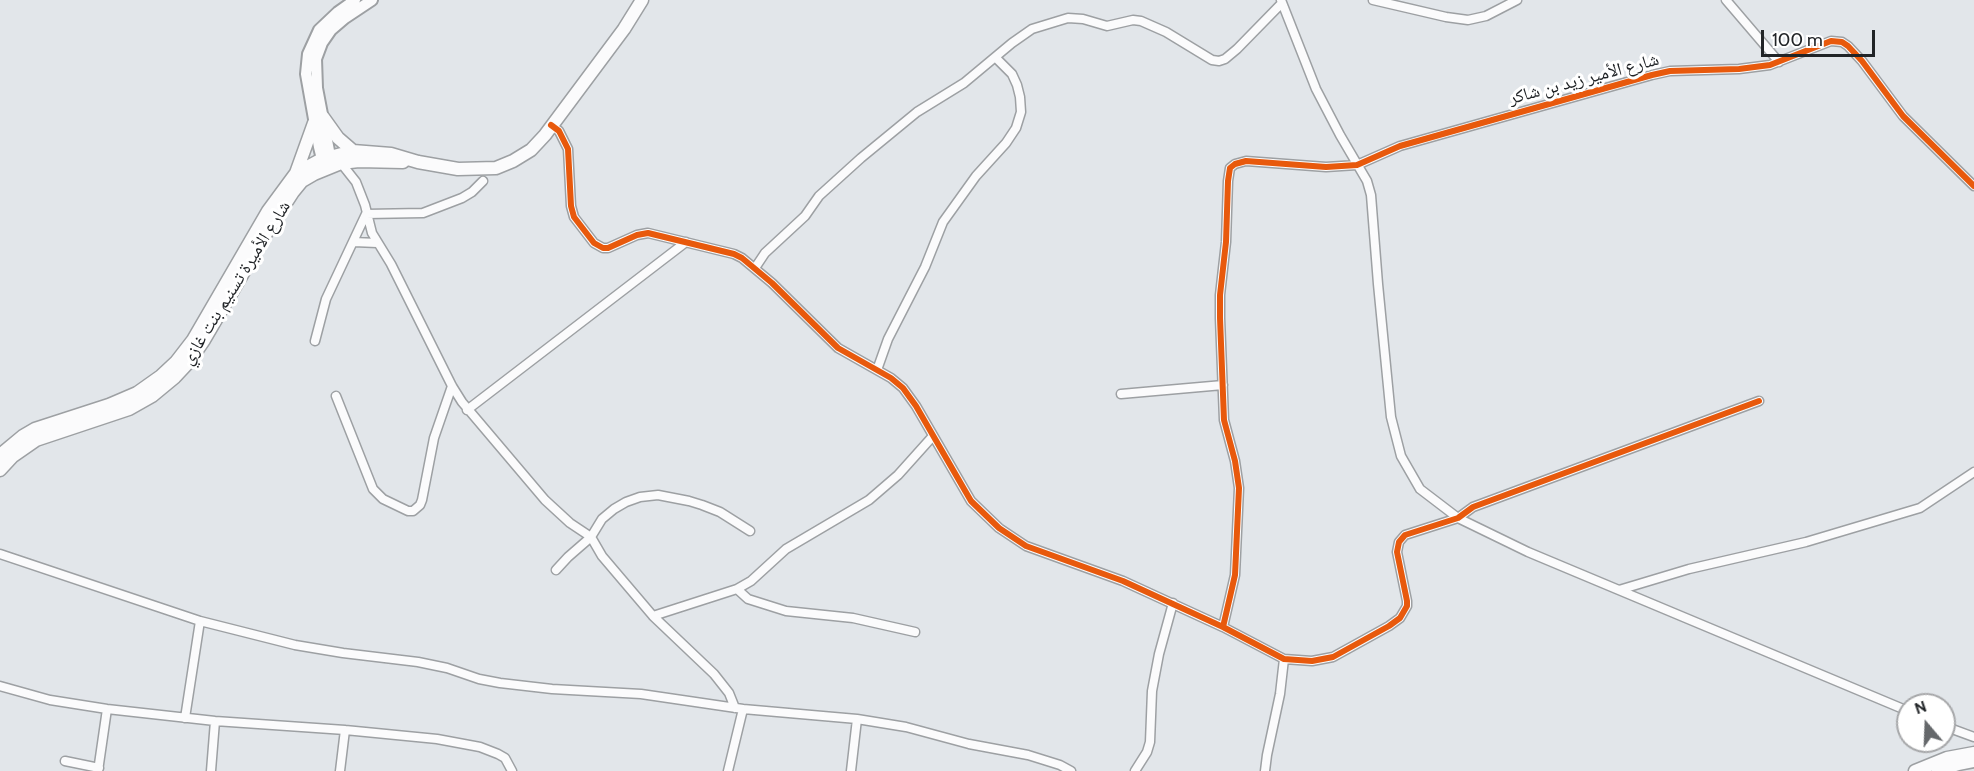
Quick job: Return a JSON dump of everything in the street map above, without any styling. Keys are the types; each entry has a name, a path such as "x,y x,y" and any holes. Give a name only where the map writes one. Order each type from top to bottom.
{"main road":[{"name":"شارع الأميرة تسنيم بنت غازي","path":"0,455 35,429 109,405 137,393 176,362 193,340 268,211 296,173 353,151 391,154 418,162 458,169 496,168 513,161 526,153 551,125 624,29 642,0"},
{"path":"296,173 318,120 353,151"},
{"name":"شارع الأميرة تسنيم بنت غازي","path":"0,470 36,440 124,412 152,396 170,381 189,362 204,340 267,232 293,192 308,177 329,162 418,162"},
{"path":"1915,771 1953,756 1974,753"},
{"path":"1938,771 1974,761"}],"street":[{"path":"355,0 319,30 308,54 306,74 329,162 356,182 361,193 369,228 391,264 452,386 467,410 551,506 591,537 602,556 652,616 714,674 729,693 739,709 728,771"},
{"path":"318,120 316,59 319,50 326,37 337,25 372,0"},
{"path":"1373,0 1446,18 1468,20 1486,16 1517,0"},
{"path":"1726,0 1779,62"},
{"path":"755,268 765,253 806,216 819,196 861,158 917,112 964,83 1032,29 1060,19 1072,18 1107,26 1133,20 1144,22 1178,39 1212,60 1222,60 1237,50 1281,2 1316,89 1366,181 1371,195 1391,417 1396,443 1407,469 1420,489 1458,518 1528,552 1896,706"},
{"name":"شارع الأمير زيد بن شاكر","path":"1357,165 1400,146 1652,75 1670,71 1752,68 1779,62 1831,41 1842,42 1862,61 1903,116 1974,186"},
{"path":"877,370 888,339 925,267 943,222 976,176 1006,143 1016,128 1021,112 1017,85 1011,74 996,58"},
{"path":"551,125 559,131 568,149 571,206 574,217 594,243 608,248 648,232 734,254 755,268 838,348 891,378 903,388 971,501 999,528 1026,546 1123,581 1223,627 1284,659 1312,661 1333,657 1395,622 1404,612 1407,601 1397,552 1399,542 1405,536 1458,518 1473,507 1759,401"},
{"path":"1223,627 1235,575 1239,488 1235,460 1224,420 1220,295 1226,242 1230,168 1246,161 1326,167 1357,165"},
{"path":"366,214 423,213 462,198 483,181"},
{"path":"315,341 326,299 366,214"},
{"path":"354,242 377,243"},
{"path":"467,410 686,242"},
{"path":"1121,394 1223,385"},
{"path":"336,396 373,489 384,498 412,511 420,505 422,500 434,438 452,386"},
{"path":"652,616 737,589 751,581 786,549 869,500 898,475 933,436"},
{"path":"1619,591 1689,569 1806,542 1920,508 1974,472"},
{"path":"556,570 591,537 602,519 614,509 640,497 658,495 702,505 720,512 750,531"},
{"path":"0,554 200,621 295,645 418,662 500,683 552,689 641,694 739,709 857,719 906,727 969,744 1028,755 1071,771"},
{"path":"737,589 748,599 786,611 853,618 915,632"},
{"path":"1135,771 1147,752 1150,742 1154,682 1173,603"},
{"path":"185,718 200,621"},
{"path":"1265,771 1280,694 1284,659"},
{"path":"0,686 50,700 107,709 215,721 437,738 480,747 498,754 505,759 512,771"},
{"path":"65,761 98,769 107,709"},
{"path":"851,771 857,719"},
{"path":"211,771 215,721"},
{"path":"340,771 345,730"},
{"path":"1956,730 1974,737"}],"cycle path":[{"path":"1223,627 1235,575 1239,488 1235,461 1224,420 1220,318 1228,181 1230,168 1235,164 1246,161 1326,167 1357,165 1400,146 1652,75 1670,71 1739,69 1770,65 1831,41 1842,42 1848,46 1903,116 1974,186"},
{"path":"551,125 559,131 568,149 571,206 574,217 594,243 608,248 637,235 648,233 734,254 742,258 772,283 838,348 891,378 903,388 916,406 971,501 999,528 1026,546 1123,581 1223,627 1284,659 1312,661 1333,657 1400,618 1407,606 1407,601 1397,552 1399,542 1405,535 1458,518 1473,507 1759,401"}]}
